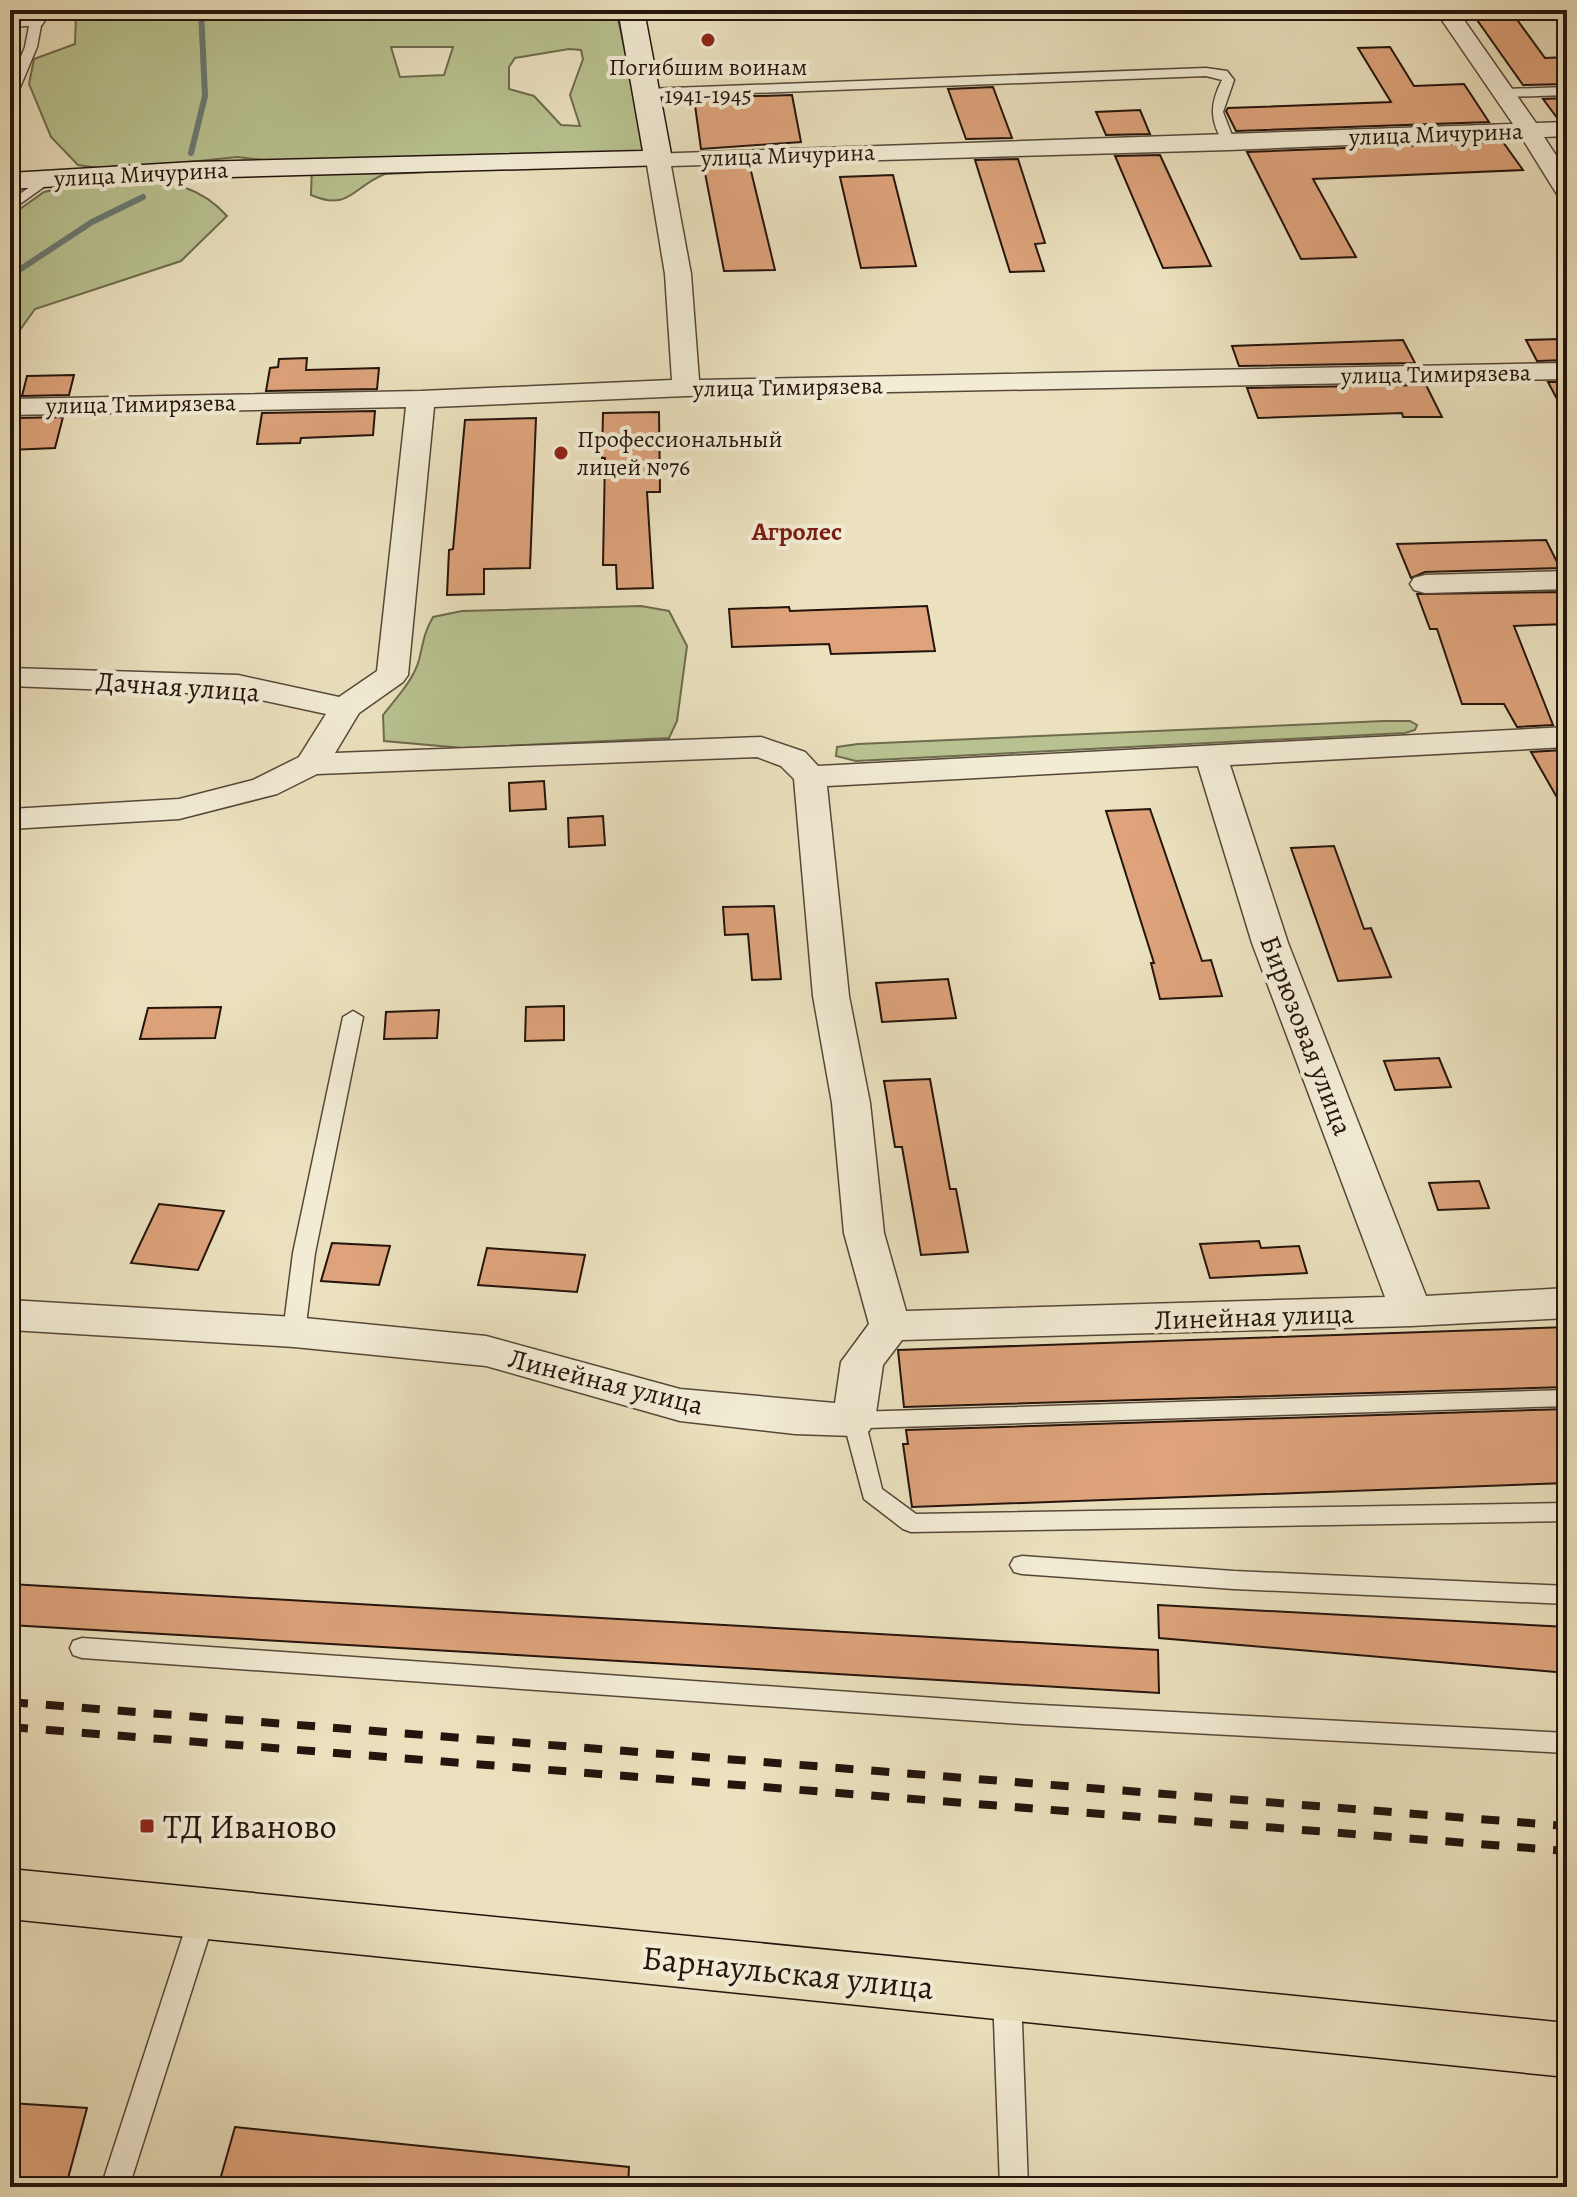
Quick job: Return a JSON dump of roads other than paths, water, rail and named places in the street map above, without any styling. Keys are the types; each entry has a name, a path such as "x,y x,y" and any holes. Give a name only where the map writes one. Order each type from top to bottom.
{"highway":[{"name":"Барнаульская улица","path":"10,1894 1567,2050"}],"street":[{"path":"638,10 633,21 678,274 686,388"},
{"path":"1446,10 1505,93 1567,191"},
{"path":"10,21 36,15"},
{"name":"улица Мичурина","path":"10,181 193,170 1229,143 1567,129"},
{"name":"улица Тимирязева","path":"10,407 421,399 686,388 1567,371"},
{"path":"311,764 339,723 344,708 392,675 421,399"},
{"path":"1425,584 1567,580"},
{"name":"Дачная улица","path":"10,677 238,685 344,708"},
{"path":"810,777 1445,740 1567,737"},
{"path":"10,819 179,809 265,787 311,764 761,747 793,759 810,777 831,996 851,1103 864,1233 890,1326 862,1362 854,1420"},
{"name":"Бирюзовая улица","path":"1211,756 1270,943 1411,1311"},
{"name":"Линейная улица","path":"890,1326 1411,1311 1567,1303"},
{"name":"Линейная улица","path":"10,1315 294,1332 486,1351 680,1405 795,1418 854,1420"}],"lane":[{"path":"10,97 31,47 36,15"},
{"path":"646,93 1206,72 1223,74 1228,80 1215,105 1216,120 1229,143"},
{"path":"1505,93 1567,91"},
{"path":"10,207 49,179"},
{"path":"294,1332 304,1253 353,1017"},
{"path":"1567,1398 854,1420 872,1493 911,1523 1567,1512"},
{"path":"1022,1565 1234,1580 1567,1595"},
{"path":"82,1648 1022,1714 1567,1743"},
{"path":"115,2187 203,1914"},
{"path":"1007,1994 1014,2187"}],"waterway":[{"path":"191,153 205,96 201,10"},
{"path":"10,276 92,222 143,197"}],"railway":[{"path":"10,1702 1567,1826"},
{"path":"10,1727 1567,1851"}],"place":[{"name":"Погибшим воинам 1941-1945","path":"708,40"},
{"name":"Профессиональный лицей №76","path":"561,453"},
{"name":"ТД Иваново","path":"147,1826"}],"district":[{"name":"Агролес","path":"797,531"}]}
